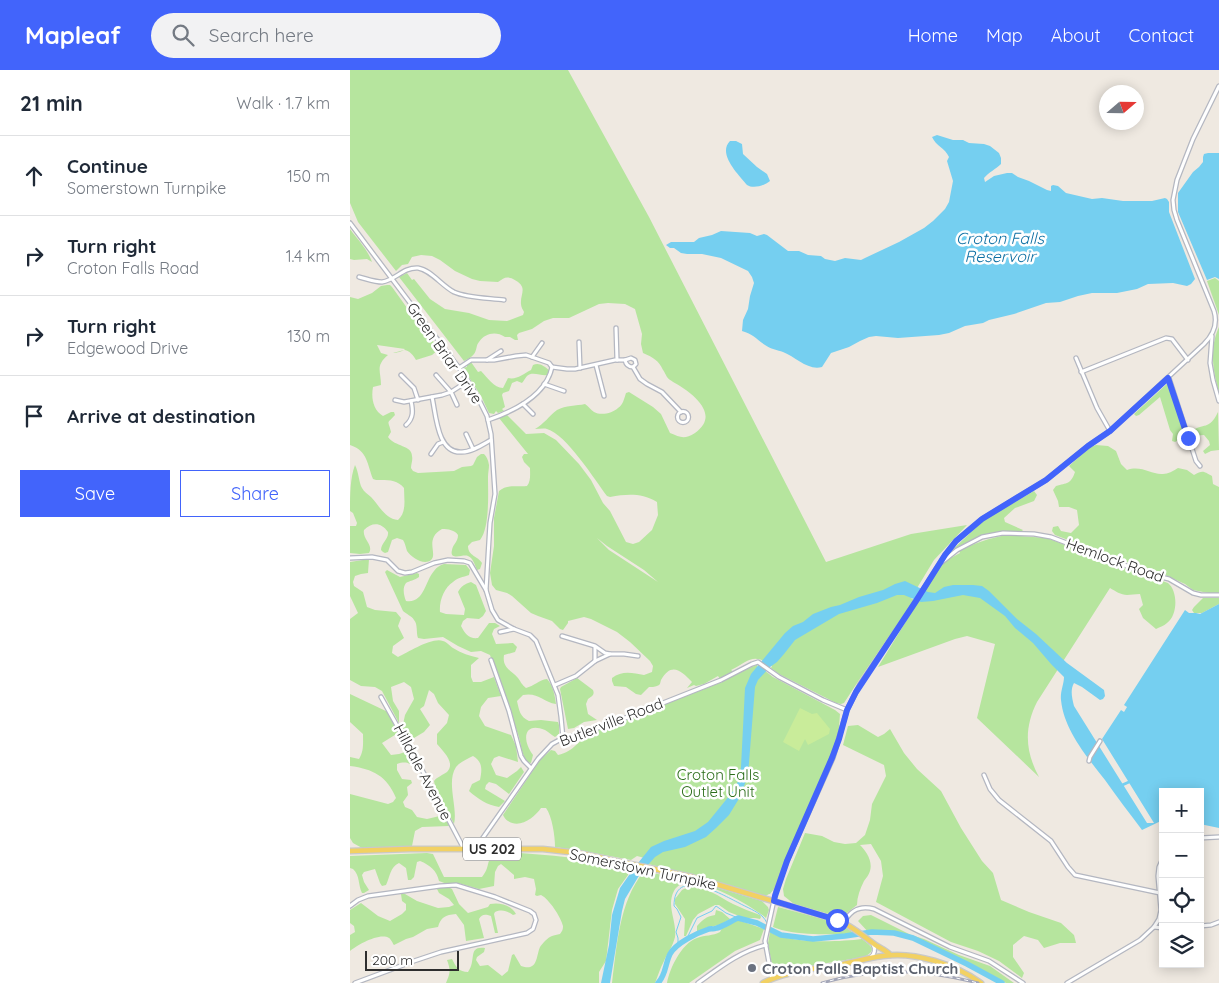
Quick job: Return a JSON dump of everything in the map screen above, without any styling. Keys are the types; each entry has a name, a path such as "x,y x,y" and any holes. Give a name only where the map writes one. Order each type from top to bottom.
{"main road":[{"name":"Somerstown Turnpike","path":"351,850 529,849 556,850 595,856 699,879 844,922 887,951 890,956"},
{"path":"763,983 804,970 890,956 909,956 943,963 966,973 981,983"}],"street":[{"path":"1219,86 1186,155 1177,180 1173,200 1177,220 1214,311 1215,324 1212,334 1210,363 1219,402"},
{"name":"Green Briar Drive","path":"350,223 468,380 481,402 488,420 495,494 490,523 486,590"},
{"path":"360,277 377,282 392,279 404,270 420,268 454,292 462,295 504,300"},
{"path":"616,328 617,360"},
{"path":"772,979 766,937 774,901 787,861 834,753 847,710 869,671 937,567 950,548 976,524 1046,480 1110,431 1188,360 1212,334"},
{"path":"1082,372 1166,338 1172,339 1188,360"},
{"path":"579,342 580,368"},
{"path":"532,356 542,343"},
{"path":"486,360 501,351"},
{"path":"459,368 471,360 494,360 526,355 549,363 552,367 567,369 631,358 635,360 636,364 633,367"},
{"path":"1076,358 1097,408 1110,431"},
{"path":"625,360 628,366 633,367 640,379 662,392 681,412"},
{"path":"596,365 604,396"},
{"path":"488,420 523,404 538,392 552,367"},
{"path":"401,375 414,388 418,400"},
{"path":"436,375 451,392 458,405"},
{"path":"1168,378 1196,461 1200,466"},
{"path":"395,400 404,402 418,400 451,392 468,380"},
{"path":"544,384 564,391"},
{"path":"432,397 439,433 448,448 460,453 491,440"},
{"path":"406,425 410,422 413,415 411,401"},
{"path":"523,404 532,414"},
{"path":"466,434 473,449"},
{"path":"431,454 438,444 443,442"},
{"name":"Hemlock Road","path":"937,567 957,550 982,537 1003,533 1034,534 1051,537 1145,573 1169,579 1193,593 1219,595"},
{"path":"350,558 382,558 387,560 398,571 404,573 448,560 470,563 486,590 498,620 534,638 555,685 560,706 563,738"},
{"path":"500,632 514,629"},
{"path":"562,636 596,646 605,653 638,656"},
{"path":"595,661 596,646"},
{"path":"555,685 576,676 595,661 610,654"},
{"path":"491,660 512,722 521,756 531,768"},
{"name":"Butlerville Road","path":"475,848 531,768 548,748 563,738 572,737 610,724 721,680 752,664 758,662 779,677 847,710"},
{"name":"Hilldale Avenue","path":"381,697 464,848"},
{"path":"1089,761 1100,741"},
{"path":"984,775 990,789 999,800 1051,841 1075,875 1159,894"},
{"path":"1204,838 1219,837"},
{"path":"350,906 368,896 456,885 488,895 530,912 534,914 536,920 534,929 527,933 441,952 355,983"},
{"path":"844,922 856,909 863,907 874,909 950,947 989,961 1023,983"},
{"path":"1068,983 1145,936 1154,927 1159,917"},
{"path":"1204,926 1219,922"},
{"path":"1154,927 1159,928"},
{"path":"868,959 873,955 875,947 870,941"},
{"path":"698,983 742,954 766,945"}],"green space":[{"name":"Croton Falls Outlet Unit","path":"350,70 568,70 649,217 826,562 911,534 967,525 934,560 911,598 914,600 844,703 836,703 779,674 771,668 772,666 760,659 751,659 731,670 737,674 758,664 757,667 760,667 773,677 840,714 840,728 832,753 774,889 770,894 764,897 648,864 652,860 637,856 631,860 555,847 553,826 546,808 541,808 527,821 517,824 508,821 503,815 540,760 551,750 555,751 558,755 564,753 586,736 602,727 630,719 722,682 718,676 704,684 687,688 692,682 680,671 672,670 665,674 659,685 649,687 641,695 626,687 614,686 612,678 616,675 628,673 644,675 652,672 653,666 650,661 630,642 617,632 584,617 568,621 563,630 560,629 552,621 531,613 512,596 496,590 492,585 490,573 494,546 494,518 499,491 509,487 527,486 530,475 530,468 522,457 524,454 528,454 499,418 506,414 526,434 544,433 556,440 579,464 591,480 626,542 633,544 639,542 652,530 658,515 657,502 634,495 607,496 580,458 563,439 547,429 535,429 557,410 567,406 585,404 597,413 610,413 620,407 626,393 629,392 661,414 670,433 679,437 685,437 695,433 702,427 705,420 703,407 687,390 668,378 653,358 643,353 641,344 642,334 635,309 625,304 599,304 569,318 553,318 544,321 532,329 519,333 517,335 518,340 498,334 487,335 478,343 473,355 464,361 399,277 407,273 430,299 445,309 469,313 489,320 507,321 523,315 521,300 523,290 521,285 509,278 498,282 472,279 455,271 432,256 421,255 412,257 408,264 402,265 396,271 358,222 350,203","holes":["597,538 644,570 658,582 609,550"]},
{"path":"350,229 372,262 367,259 350,259"},
{"path":"1215,278 1219,281 1219,315 1207,281"},
{"path":"390,285 438,350 432,355 416,360 405,349 377,345 381,353 388,355 381,362 380,366 381,385 373,387 374,403 377,410 383,416 394,412 395,415 388,422 391,432 388,437 411,452 411,468 413,471 418,473 454,471 473,465 481,454 486,456 489,465 488,510 485,527 480,540 472,542 468,546 471,554 482,563 480,569 477,570 470,557 453,555 453,548 458,535 447,529 442,529 434,537 432,542 433,557 428,562 411,556 403,540 397,538 392,540 388,552 383,552 381,548 388,532 382,526 376,524 364,530 370,547 369,553 350,553 350,526 356,526 357,523 353,513 350,511 351,481 355,465 363,489 389,517 398,520 404,509 404,488 395,482 373,479 364,454 350,445 350,297 358,299 372,293 381,286"},
{"path":"1219,327 1219,393 1215,376 1213,351"},
{"path":"471,362 478,372 481,371 500,388 503,388 508,378 520,376 531,370 535,364 539,364 549,370 547,375 531,374 522,383 517,381 512,383 509,391 502,395 505,407 502,409 504,411 498,413 496,411 494,414 489,413 481,396 463,368 467,367"},
{"path":"1169,382 1185,436 1175,442 1172,441 1173,434 1170,430 1160,397 1139,415 1136,416 1134,414"},
{"path":"1218,412 1219,450 1205,454 1203,451 1210,445 1209,441 1204,435 1192,436 1190,432 1212,422"},
{"path":"1096,445 1108,446 1116,451 1121,464 1127,470 1142,469 1163,474 1178,468 1187,470 1194,475 1203,472 1212,476 1213,484 1219,487 1219,593 1213,594 1193,590 1185,584 1165,575 1055,535 1052,531 1053,527 1058,526 1061,531 1071,533 1079,525 1077,510 1069,507 1059,507 1053,490 1056,486 1070,481 1075,472 1069,466 1089,448"},
{"path":"1034,491 1037,495 1034,501 1015,508 1004,518 1005,522 1023,530 1021,532 1001,532 983,535 949,553 984,520"},
{"path":"1007,535 1047,538 1168,583 1175,597 1175,609 1171,619 1156,629 1143,618 1139,609 1143,605 1140,594 1125,595 1110,588 1037,702 1033,712 1028,730 1028,740 1031,758 1039,777 977,718 995,644 967,636 878,667 940,566 965,548 988,539"},
{"path":"369,559 368,573 355,576 353,582 354,586 363,592 367,607 375,610 396,612 401,618 398,626 404,638 393,646 392,653 398,657 427,643 438,640 443,641 459,651 479,658 471,665 473,682 481,682 494,677 501,696 488,698 481,707 479,716 485,726 511,735 516,746 518,762 499,756 494,758 491,764 496,775 507,778 521,767 524,772 509,794 496,784 489,782 486,785 485,789 505,801 499,807 483,801 469,791 472,784 480,780 481,773 479,761 473,756 456,767 453,773 454,824 434,781 447,772 450,765 448,757 437,744 437,734 447,723 449,715 438,703 434,694 429,690 424,706 420,709 430,725 424,732 409,741 402,729 405,715 414,699 411,687 404,682 391,687 393,701 399,711 399,723 382,691 375,687 361,686 350,680 350,619 358,613 350,596 350,562"},
{"path":"444,564 466,565 470,570 469,575 456,580 447,588 441,599 440,612 464,615 465,609 458,592 465,584 471,582 476,585 486,611 479,619 467,618 463,621 461,626 464,631 470,637 478,638 489,623 495,623 500,626 494,629 492,634 496,644 513,643 517,647 515,652 504,655 504,663 508,668 526,688 547,679 552,687 556,704 528,694 523,695 517,701 520,713 529,721 558,722 559,725 559,734 555,737 545,730 538,728 529,730 526,739 529,750 533,755 531,763 526,762 490,655 481,651 471,652 443,637 418,638 415,622 412,617 403,611 385,572 387,570 400,577 419,574 419,577 406,583 404,587 406,601 412,601 417,599 423,591 435,570"},
{"path":"1203,598 1219,598 1219,604 1202,613 1194,613 1192,610"},
{"path":"577,678 594,692 586,704 588,714 597,720 584,722 568,729 560,689"},
{"path":"350,694 388,712 398,733 382,743 391,755 408,751 417,765 416,768 407,763 397,764 397,770 402,779 411,780 412,783 407,787 408,795 403,802 405,807 412,810 417,817 427,819 444,815 449,826 422,827 415,831 412,846 362,848 353,843 350,838 350,794 388,804 396,798 384,779 366,769 350,766 350,757 359,759 361,756 363,734 350,722"},
{"path":"800,708 812,714 817,713 830,729 829,734 808,745 805,739 799,751 783,742"},
{"path":"858,725 878,737 890,729 904,753 917,769 941,791 961,828 982,861 993,873 1001,900 1061,923 1074,935 1076,943 1060,943 1044,948 1038,940 1024,936 1013,945 1013,957 1024,973 1022,978 999,961 978,951 951,942 876,902 883,876 881,861 871,844 860,845 867,853 871,867 860,890 857,905 843,916 839,917 794,904 784,896 783,889 786,879 805,833 822,836 834,842 845,844 856,843 865,835 870,820 872,804 886,776 884,765 843,745 848,726"},
{"path":"504,852 583,859 629,870 628,875 618,889 612,910 606,961 599,972 599,983 446,983 450,972 447,960 452,959 458,969 468,972 476,949 485,948 484,952 476,960 480,966 488,965 502,976 508,971 512,955 514,954 521,966 531,967 544,942 550,937 560,934 563,926 560,918 544,897 535,895 534,879 525,877 514,879 514,875 501,864 495,872 494,886 479,889 458,883 447,884 439,881 437,874 427,864 420,861 417,862 414,877 411,880 408,880 406,868 399,863 392,870 386,885 382,886 375,869 364,872 362,875 369,890 362,893 357,874 350,868 350,856 427,853 433,854 444,877 482,877 490,858"},
{"path":"644,871 704,884 762,901 769,910 766,918 747,905 705,885 681,884 674,891 671,902 675,937 655,983 612,983 620,924 624,910 629,896"},
{"path":"441,887 452,889 459,904 468,913 488,907 490,904 498,903 508,906 516,914 513,915 502,911 495,912 498,933 495,933 491,916 481,916 479,919 484,938 466,941 464,925 456,914 444,917 438,927 427,929 394,945 389,938 380,937 363,943 350,951 350,935 355,932 354,926 350,923 350,910 361,903 378,916 390,921 406,910 406,904 402,901 401,894 438,908 454,905 449,899 439,893 437,889"},
{"path":"688,887 706,890 761,917 760,919 744,918 729,912 719,905 715,905 698,914 693,920 686,936 684,936 685,919 675,904 675,899 682,890"},
{"path":"778,907 838,923 856,935 791,932 773,927"},
{"path":"716,910 722,912 730,919 720,925 708,927 697,932 697,926 705,919 715,915"},
{"path":"871,915 911,935 990,966 1014,983 1006,983 966,961 905,935 871,935 858,921 863,916"},
{"path":"738,920 764,929 760,940 735,951 689,983 667,983 674,964 686,945 697,938 720,932 722,928"},
{"path":"770,932 790,939 802,940 840,941 862,939 872,950 864,957 776,973 773,971 768,943"}],"water":[{"name":"Croton Falls Reservoir","path":"937,135 953,140 984,144 999,153 1001,164 984,178 985,182 994,176 1012,173 1047,190 1051,191 1051,186 1053,185 1058,186 1066,193 1092,199 1152,201 1167,199 1169,202 1169,212 1195,279 1187,286 1173,283 1148,284 1137,289 1117,293 1092,293 1060,302 1046,303 939,335 898,338 869,337 831,353 822,367 817,368 807,365 788,354 769,348 752,335 742,331 743,320 748,309 754,283 748,271 721,258 702,254 681,253 666,245 671,242 694,242 699,238 721,231 750,233 757,236 764,234 788,251 799,251 835,261 845,258 861,260 924,228 945,209 949,202 953,181 947,161 949,157 932,137"},
{"path":"730,141 742,144 743,154 767,174 770,181 758,186 752,187 747,185 728,158 726,152"},
{"path":"1219,153 1219,279 1215,277 1207,280 1178,212 1178,193 1193,172 1203,162 1204,154"},
{"path":"905,581 928,592 935,593 944,587 953,585 982,586 1067,663 1104,690 1105,696 1100,700 1074,683 1072,697 1074,706 1147,823 1154,823 1102,739 1121,710 1124,712 1127,707 1124,705 1185,610 1189,613 1200,614 1219,604 1219,828 1204,825 1204,788 1159,788 1159,822 1142,830 1077,743 1071,732 1061,700 1064,677 1005,616 980,598 963,595 921,602 904,595 897,595 839,614 795,640 777,662 758,680 755,687 748,775 740,797 729,815 706,837 685,847 663,852 655,857 640,874 625,899 610,983 601,983 609,945 612,915 620,888 651,847 695,831 708,822 734,790 739,779 741,767 745,688 751,674 793,626 803,622 813,614 883,590"}],"waterway":[{"path":"1120,786 1129,782"},
{"path":"678,945 676,932 681,917 674,906 676,894 682,887 690,885 711,889 755,911 763,917 771,930"},
{"path":"686,940 697,918 712,911 716,906 738,918"},
{"path":"658,983 663,976 670,954 677,946 699,933 720,927 738,918 757,923 781,935 813,939 872,932 894,933 913,938 1002,983"}],"railway":[{"path":"822,983 862,974 881,972 938,975 978,983"}],"place":[{"name":"Croton Falls Baptist Church","path":"752,968"}],"route":[{"path":"837,920 774,901 775,896 787,861 832,758 847,710 856,692 950,548 982,519 1046,480 1088,446 1120,424 1168,378 1188,438"}]}
